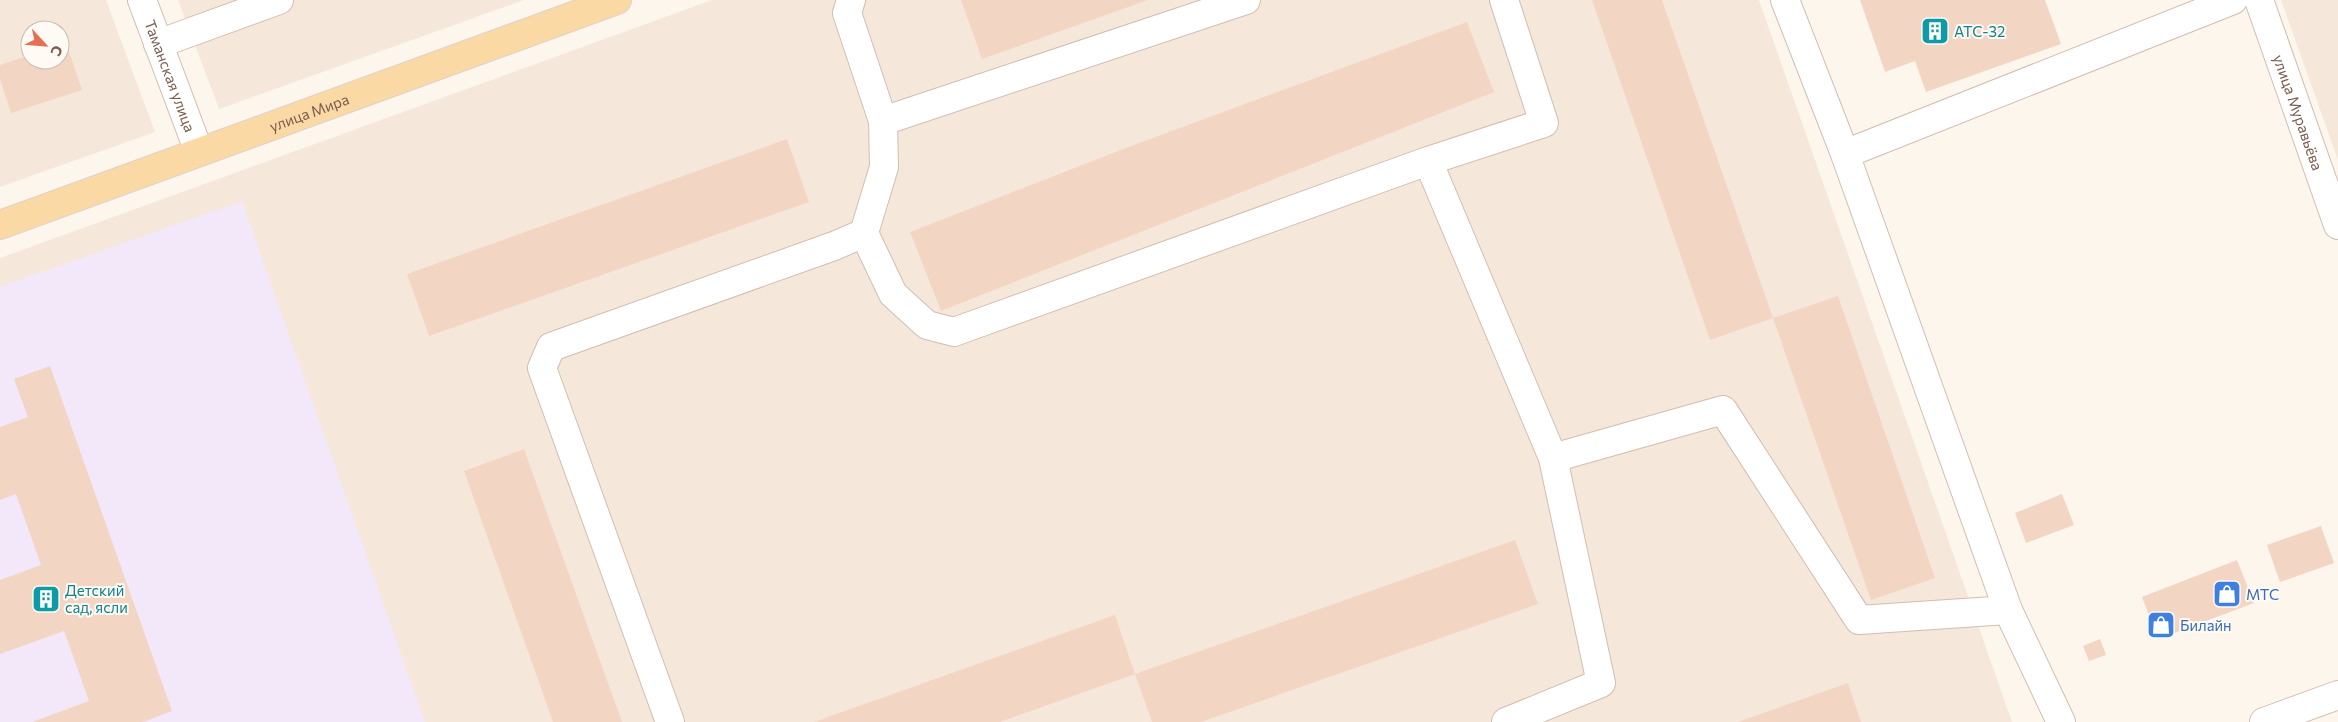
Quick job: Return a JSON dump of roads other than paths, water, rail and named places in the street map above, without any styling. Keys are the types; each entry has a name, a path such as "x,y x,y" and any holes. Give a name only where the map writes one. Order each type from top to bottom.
{"main road":[{"name":"улица Мира","path":"0,225 617,0"}],"street":[{"name":"Таманская улица","path":"142,0 199,152"},
{"path":"158,44 279,0"},
{"path":"851,0 847,13 883,121 884,167 864,233 894,294 927,325 954,332 1428,161 1544,123 1504,0"},
{"path":"883,121 1246,0"},
{"path":"1785,0 1845,154 2008,610 2061,722"},
{"path":"1845,154 2233,0"},
{"name":"улица Муравьёва","path":"2259,0 2338,225"},
{"path":"1428,161 1553,458 1601,683 1506,722"},
{"path":"670,722 542,368 551,347 834,246 864,233"},
{"path":"1553,458 1723,410 1859,620 2008,610"},
{"path":"2264,722 2338,695"}],"place":[{"name":"АТС-32","path":"1935,31"},
{"name":"МТС","path":"2227,594"},
{"name":"Детский сад, ясли","path":"46,599"},
{"name":"Билайн","path":"2161,625"}]}
